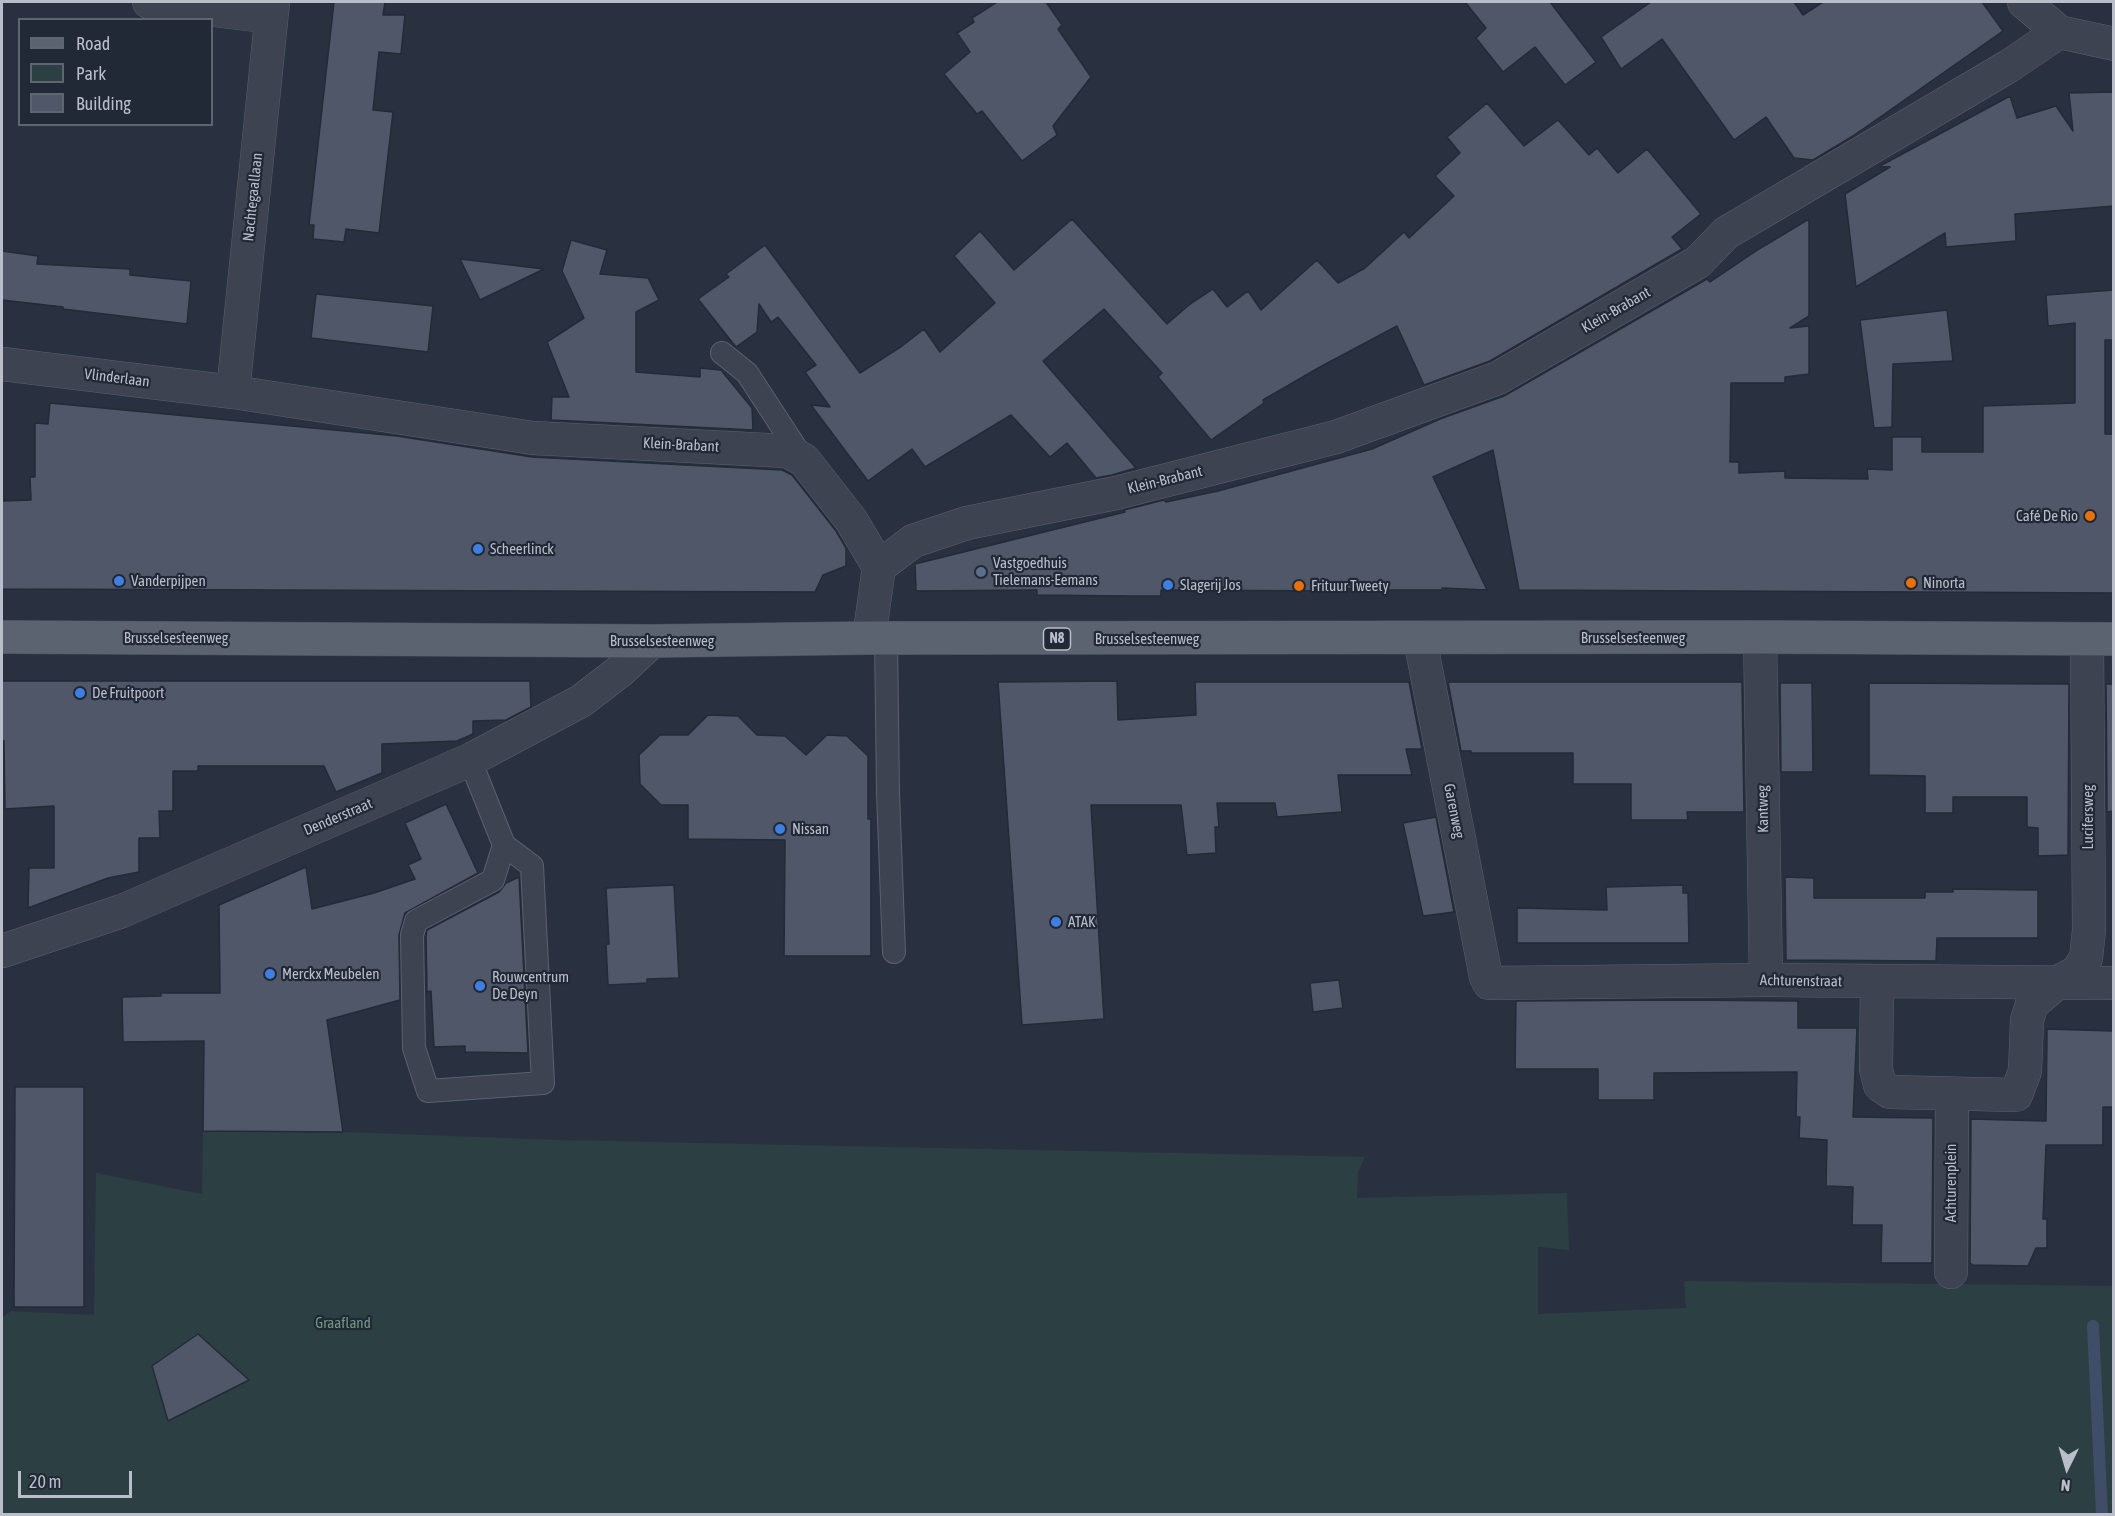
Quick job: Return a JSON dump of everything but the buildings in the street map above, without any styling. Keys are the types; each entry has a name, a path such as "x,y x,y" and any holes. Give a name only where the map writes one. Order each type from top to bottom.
{"main road":[{"name":"Brusselsesteenweg","path":"2,637 652,641 878,638 2100,639"}],"street":[{"path":"149,2 272,9"},
{"path":"2024,2 2060,32 2114,44"},
{"name":"Nachtegaallaan","path":"233,392 272,9"},
{"name":"Klein-Brabant","path":"879,567 913,541 967,523 1116,493 1336,437 1498,378 1698,262 1726,233 1989,78 2060,32"},
{"name":"Vlinderlaan","path":"2,364 233,392"},
{"name":"Klein-Brabant","path":"233,392 533,438 786,451 804,460"},
{"path":"804,460 851,520 879,567 878,638"},
{"name":"Kantweg","path":"1761,637 1766,980"},
{"name":"Garenweg","path":"1420,639 1489,983"},
{"name":"Lucifersweg","path":"2058,982 2077,972 2086,958 2100,639"},
{"name":"Denderstraat","path":"2,951 122,911 470,760 581,701 620,671 652,641"},
{"name":"Achturenstraat","path":"1489,983 1766,980 1877,983 2114,982"},
{"path":"1877,983 1876,1069 1880,1085 1890,1092 2016,1095 2025,1071 2027,1020 2032,1004 2058,982"},
{"name":"Achturenplein","path":"1951,1272 1952,1094"}],"lane":[{"path":"722,352 747,373 804,460"},
{"path":"878,638 888,793 894,952"},
{"path":"470,760 504,845 532,866 543,1083 428,1090 414,1048 412,935 416,921 493,880 504,845"}],"green space":[{"name":"Graafland","path":"203,1131 343,1132 558,1140 1365,1157 1358,1172 1357,1198 1567,1193 1569,1250 1538,1247 1538,1314 1686,1308 1684,1281 2113,1286 2113,1514 2,1514 3,1317 11,1311 94,1315 96,1173 202,1194"}],"waterway":[{"path":"2093,1326 2102,1514"}],"place":[{"name":"Café De Rio","path":"2090,516"},
{"name":"Scheerlinck","path":"478,549"},
{"name":"Vastgoedhuis Tielemans-Eemans","path":"981,572"},
{"name":"Vanderpijpen","path":"119,581"},
{"name":"Ninorta","path":"1911,583"},
{"name":"Slagerij Jos","path":"1168,585"},
{"name":"Frituur Tweety","path":"1299,586"},
{"name":"De Fruitpoort","path":"80,693"},
{"name":"Nissan","path":"780,829"},
{"name":"ATAK","path":"1056,922"},
{"name":"Merckx Meubelen","path":"270,974"},
{"name":"Rouwcentrum De Deyn","path":"480,986"}]}
